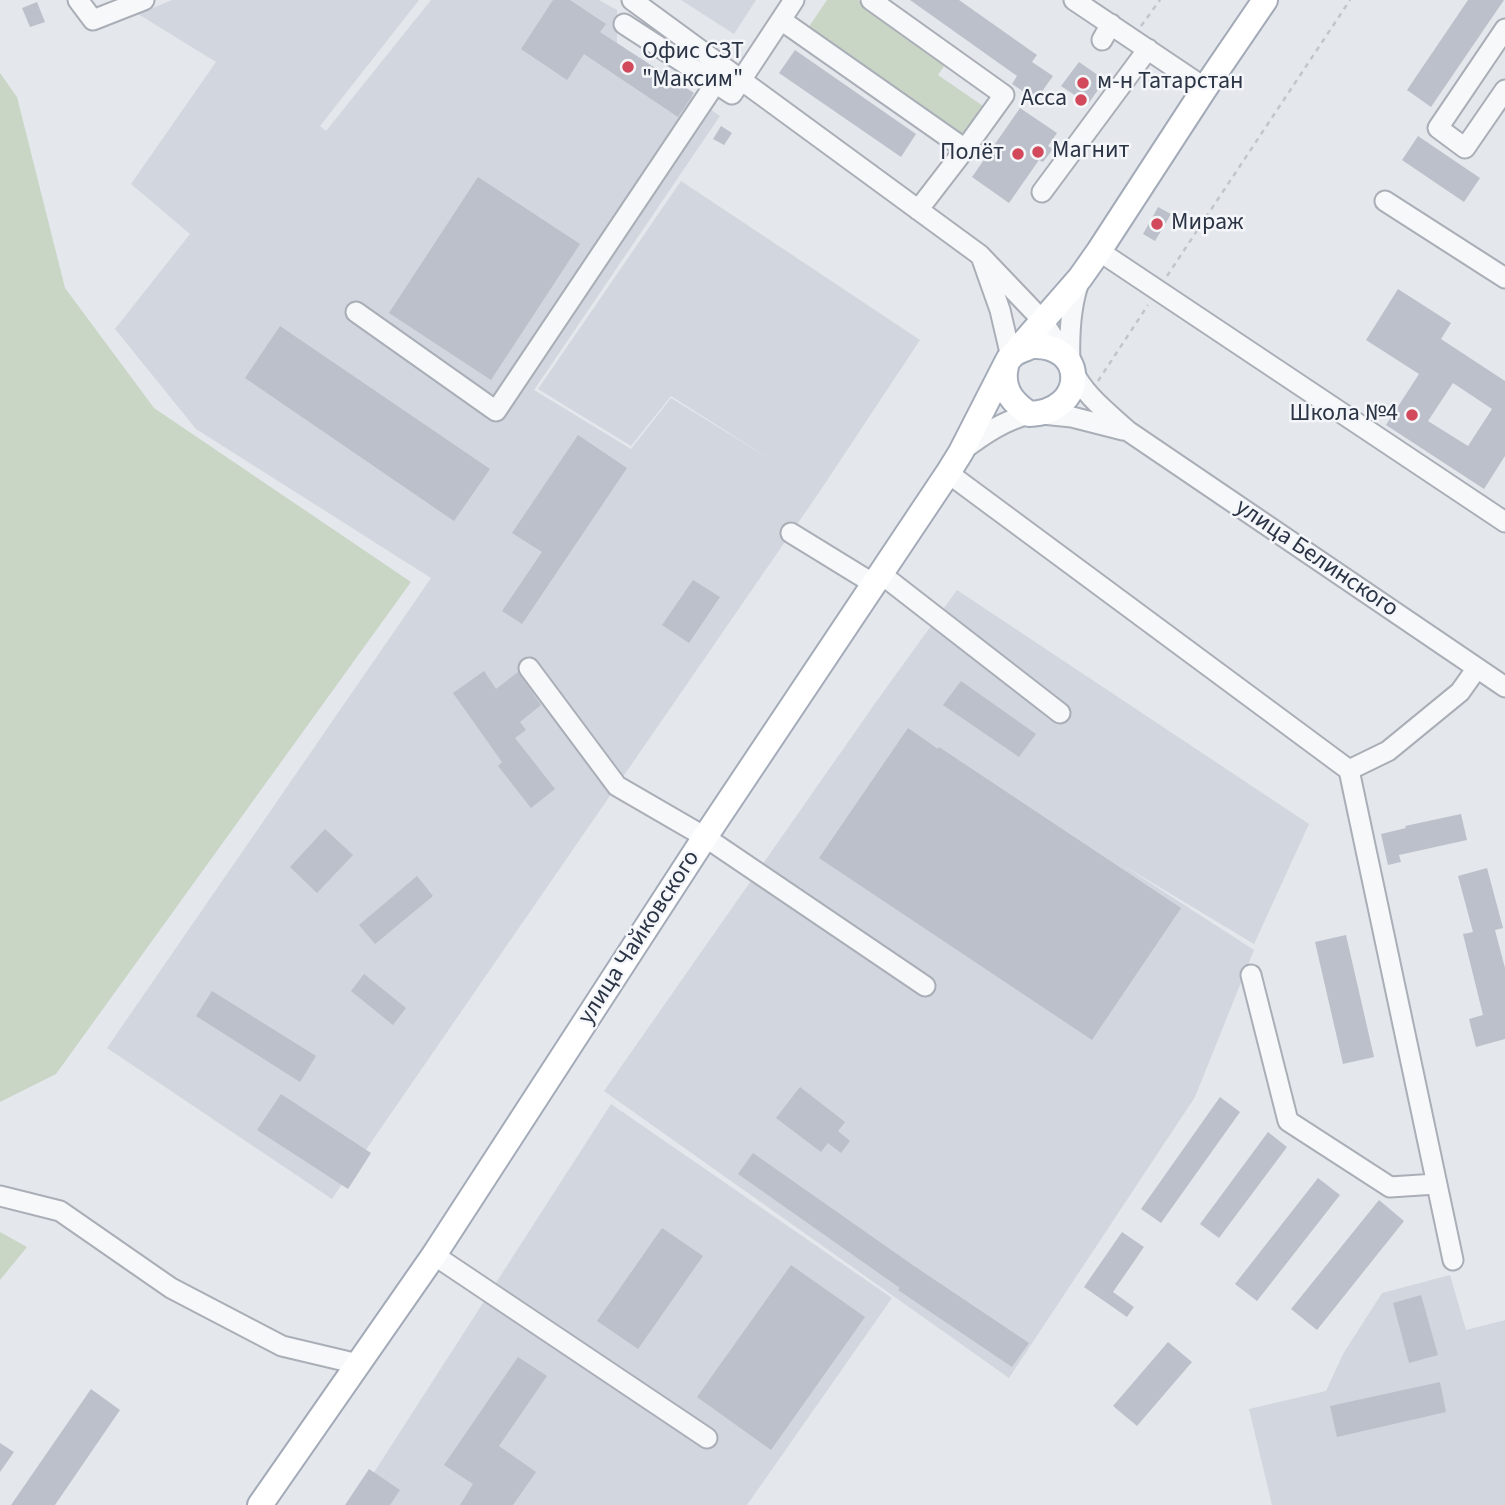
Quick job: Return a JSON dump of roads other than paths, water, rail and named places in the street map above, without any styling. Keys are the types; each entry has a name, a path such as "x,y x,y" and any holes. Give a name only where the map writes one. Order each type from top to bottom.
{"main road":[{"name":"улица Чайковского","path":"260,1505 434,1255 705,837 954,463 1009,359 1080,278 1265,0"},
{"path":"1032,346 1054,349 1063,355 1071,366 1072,386 1068,397 1051,411 1035,414 1011,399 1006,389 1009,359 1032,346"}],"street":[{"path":"78,0 93,20"},
{"path":"85,0 93,20"},
{"path":"93,20 144,0"},
{"path":"632,0 980,255 1042,320 1089,395 1128,431"},
{"path":"624,24 732,94 794,0"},
{"path":"871,0 1004,95 918,210"},
{"path":"1084,3 1106,32 1140,43 1205,88"},
{"path":"781,20 965,149"},
{"path":"1505,29 1438,128 1465,148 1505,90"},
{"path":"1042,192 1140,43"},
{"path":"356,312 496,411 715,83"},
{"path":"1385,201 1505,278"},
{"path":"1099,251 1505,522"},
{"path":"980,255 999,310 1009,359"},
{"path":"1071,366 1074,295 1080,278"},
{"path":"1128,431 1094,421 1035,414 1008,421 981,437 954,463 1349,771 1453,1260"},
{"name":"улица Белинского","path":"1128,431 1505,687"},
{"path":"791,533 878,579 1060,713"},
{"path":"529,668 617,786 705,837 925,986"},
{"path":"1349,771 1388,751 1460,692 1477,668"},
{"path":"1251,975 1288,1121 1390,1187 1436,1184"},
{"path":"0,1196 60,1211 171,1288 282,1346 358,1364"},
{"path":"434,1255 706,1438"}],"place":[{"name":"Офис СЗТ \"Максим\"","path":"628,67"},
{"name":"м-н Татарстан","path":"1083,83"},
{"name":"Acca","path":"1081,100"},
{"name":"Магнит","path":"1038,152"},
{"name":"Полёт","path":"1018,154"},
{"name":"Мираж","path":"1157,224"},
{"name":"Школа №4","path":"1412,415"}]}
